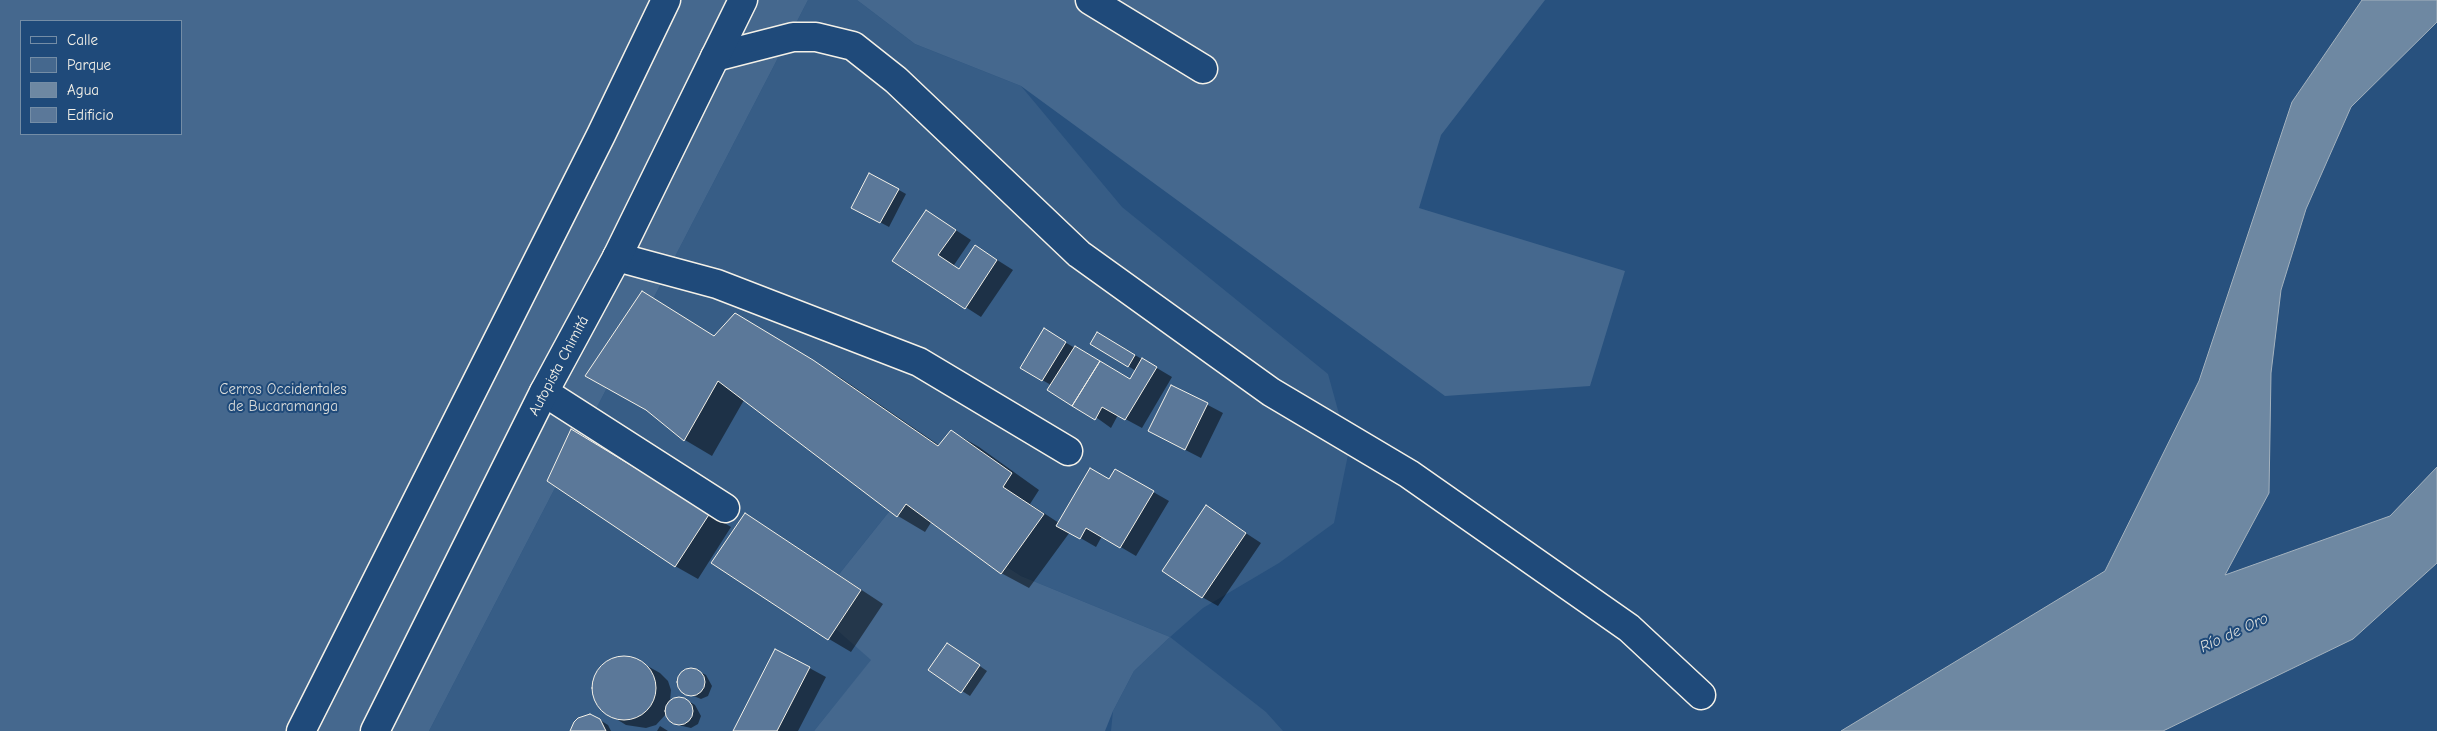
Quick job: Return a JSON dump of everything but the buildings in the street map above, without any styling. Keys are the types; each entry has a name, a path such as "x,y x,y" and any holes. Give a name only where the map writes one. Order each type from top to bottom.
{"main road":[{"path":"301,731 602,135 666,0"},
{"name":"Autopista Chimitá","path":"375,731 544,392 617,257 743,0"},
{"path":"1090,0 1203,69"},
{"path":"715,57 793,37 816,37 853,46 903,87 1079,254 1271,392 1408,474 1629,628 1701,696"},
{"path":"617,257 717,284 919,362 1068,451"},
{"path":"544,392 725,508"}],"shaded area":[{"path":"808,0 857,0 915,44 1021,86 1122,207 1328,374 1349,450 1334,523 1279,563 1203,608 1170,637 1021,576 900,498 812,608 872,660 814,731 429,731"},
{"path":"1170,637 1266,712 1283,731 1111,731 1113,711 1134,671"}],"green space":[{"name":"Cerros Occidentales de Bucaramanga","path":"0,0 808,0 429,731 0,731"},
{"path":"857,0 1545,0 1441,135 1419,208 1625,271 1590,386 1445,396 1021,86 915,44"},
{"path":"900,498 1021,576 1170,637 1134,671 1113,711 1105,731 814,731 871,660 812,608"}],"water":[{"name":"Río de Oro","path":"2362,0 2437,0 2437,22 2351,107 2306,209 2281,290 2271,373 2269,493 2225,575 2390,516 2437,467 2437,563 2353,639 2163,731 1841,731 2105,571 2199,381 2292,102"}]}
